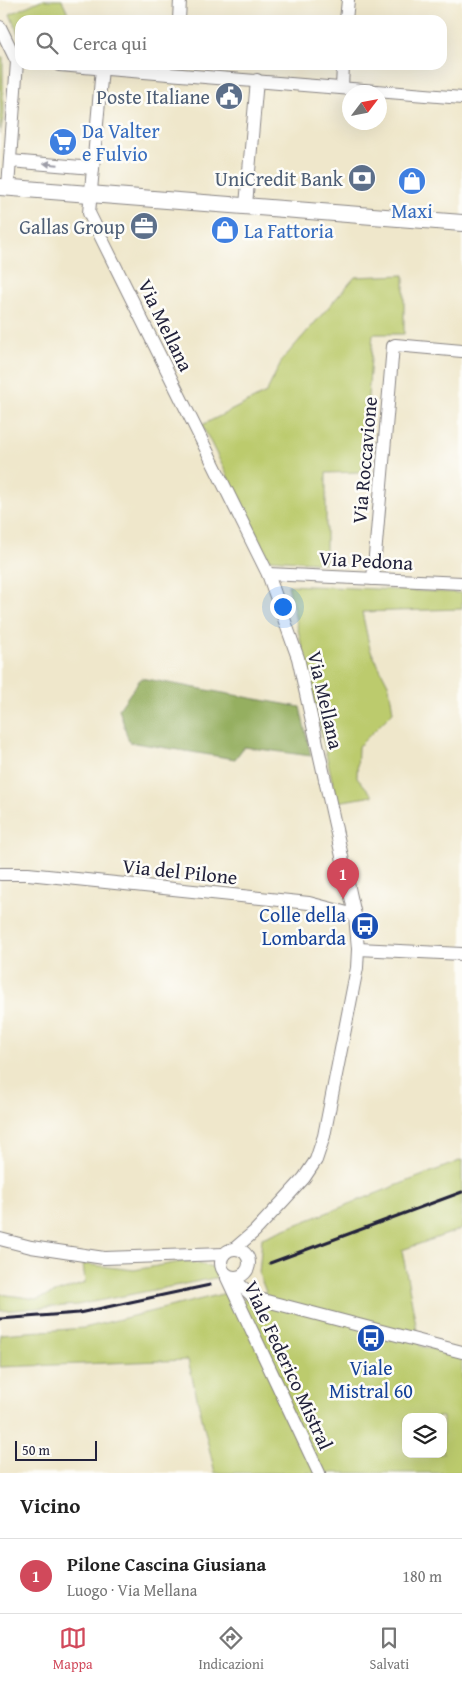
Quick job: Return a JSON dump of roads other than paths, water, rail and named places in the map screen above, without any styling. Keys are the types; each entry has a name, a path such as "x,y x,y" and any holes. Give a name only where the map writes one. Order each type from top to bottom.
{"main road":[{"path":"4,187 462,223"}],"street":[{"path":"179,15 180,0"},
{"path":"346,15 348,0"},
{"path":"0,27 15,56"},
{"path":"4,187 10,161 17,70"},
{"name":"Via Mellana","path":"102,70 89,213 268,574 298,658 355,915 358,949 357,968 321,1148 304,1178 227,1264"},
{"path":"176,70 342,88"},
{"path":"342,85 343,70"},
{"path":"246,205 257,80"},
{"path":"387,92 462,98"},
{"path":"10,161 92,168"},
{"name":"Via Roccavione","path":"373,579 393,346 395,344 462,351"},
{"name":"Via Pedona","path":"268,574 462,583"},
{"name":"Via del Pilone","path":"0,874 28,874 309,903 355,915"},
{"path":"358,949 462,954"},
{"path":"249,1258 255,1231"},
{"name":"Viale Federico Mistral","path":"0,1239 31,1247 104,1258 190,1256 227,1264 245,1274 269,1302"},
{"name":"Viale Federico Mistral","path":"227,1264 243,1251 249,1258 250,1266 245,1274"},
{"name":"Viale Federico Mistral","path":"227,1264 254,1298 462,1352"},
{"name":"Viale Federico Mistral","path":"227,1264 319,1473"}],"railway":[{"path":"270,1263 462,1192"},
{"path":"0,1319 79,1313 210,1285"}],"place":[{"name":"Poste Italiane","path":"229,96"},
{"name":"Da Valter e Fulvio","path":"63,142"},
{"name":"UniCredit Bank","path":"362,178"},
{"name":"Maxi","path":"412,181"},
{"name":"Gallas Group","path":"144,226"},
{"name":"La Fattoria","path":"225,230"},
{"name":"Pilone Cascina Giusiana","path":"343,899"},
{"name":"Colle della Lombarda","path":"365,926"},
{"name":"Viale Mistral 60","path":"371,1338"}]}
